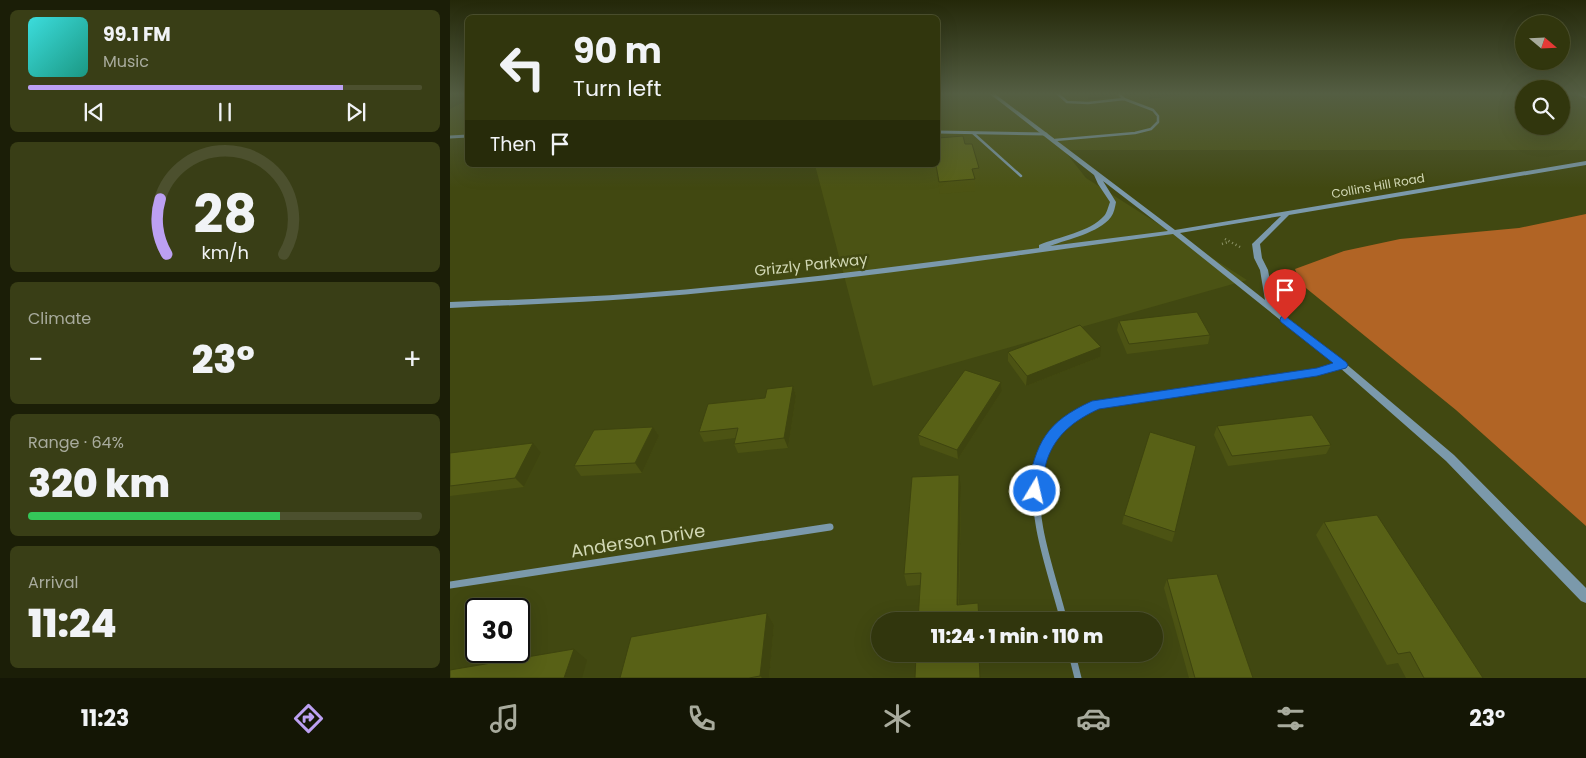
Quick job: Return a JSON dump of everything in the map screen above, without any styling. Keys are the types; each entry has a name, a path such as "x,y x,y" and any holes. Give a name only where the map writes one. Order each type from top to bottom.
{"street":[{"path":"1035,126 1174,232 1342,365 1450,458 1586,597"},
{"path":"940,132 1046,134"},
{"path":"450,138 465,136"},
{"name":"Collins Hill Road","path":"1174,232 1586,163"},
{"path":"1035,251 1059,239 1094,227 1108,216 1113,202 1109,193 1098,180 1097,173"},
{"path":"1271,308 1264,270 1258,258 1256,244 1262,235 1280,223 1287,213"},
{"name":"Grizzly Parkway","path":"450,305 568,300 710,290 880,271 1174,232"},
{"path":"1062,612 1037,515 1035,491 1040,461 1054,433 1074,415 1097,404 1317,372 1342,365"},
{"name":"Anderson Drive","path":"450,585 830,527"},
{"path":"1074,662 1078,678"}],"lane":[{"path":"1055,140 1134,133 1151,129 1154,126"},
{"path":"973,133 1021,176"}],"path":[{"path":"1222,244 1228,242 1245,248"}],"shaded area":[{"path":"450,126 465,126 465,138 450,138"},
{"path":"940,126 1515,126 1515,135 1570,135 1570,126 1586,126 1586,150 1064,150 1086,178 1247,280 873,386 816,167 940,167"},
{"path":"1586,214 1586,526 1456,410 1301,284 1295,269 1344,251 1400,239 1519,228"}],"building":[{"path":"963,136 965,144 972,144 979,168 972,169 975,179 939,182 936,167 940,167 940,138"},
{"path":"1197,312 1210,335 1129,344 1119,321"},
{"path":"1080,325 1101,347 1027,376 1008,352"},
{"path":"965,370 1001,382 957,450 918,435"},
{"path":"793,386 784,438 734,444 738,428 699,432 708,404 765,398 767,389"},
{"path":"1312,415 1331,445 1232,456 1217,426"},
{"path":"653,427 635,463 574,466 594,430"},
{"path":"1150,432 1196,446 1175,532 1124,515"},
{"path":"533,443 515,478 450,486 450,453"},
{"path":"959,475 957,605 978,603 978,612 919,612 921,573 904,574 912,477"},
{"path":"1377,515 1483,678 1424,678 1410,652 1398,654 1324,522"},
{"path":"1217,574 1253,678 1195,678 1167,579"},
{"path":"767,613 760,676 749,678 620,678 631,637"},
{"path":"574,649 564,678 450,678 450,670 491,663 530,663 530,656"},
{"path":"916,662 979,662 980,678 915,678"}],"route":[{"path":"1035,491 1040,461 1054,433 1074,415 1097,404 1317,372 1342,365 1285,320"}]}
